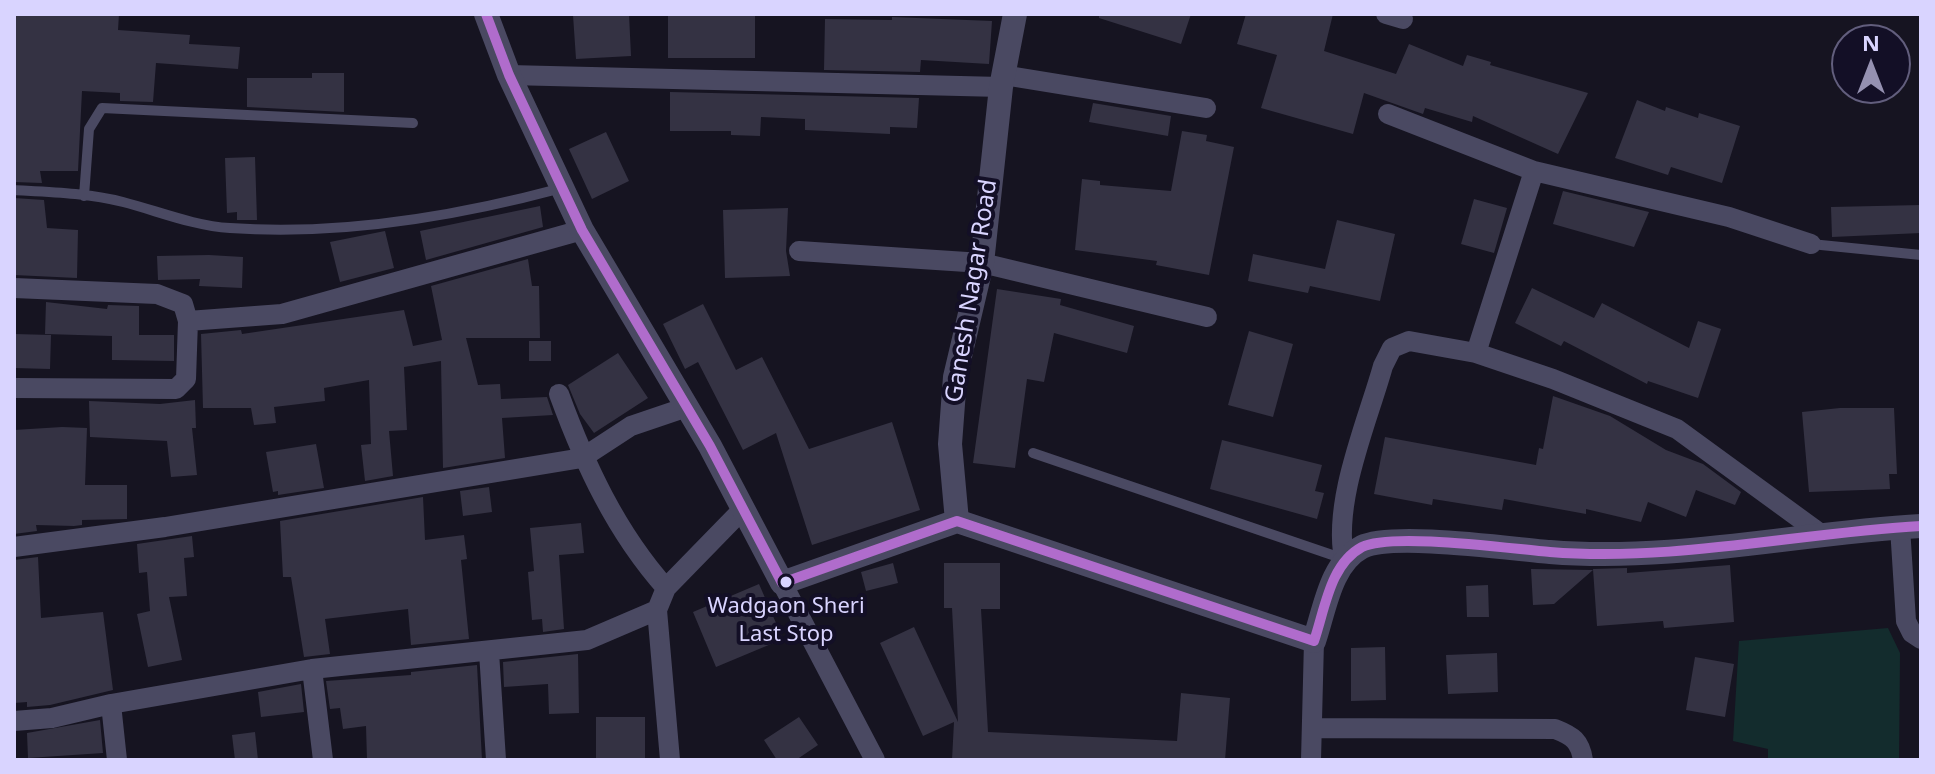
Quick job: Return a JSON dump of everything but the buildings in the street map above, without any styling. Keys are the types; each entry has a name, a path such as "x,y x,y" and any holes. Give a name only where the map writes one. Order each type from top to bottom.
{"street":[{"path":"486,14 509,75 582,230 687,407 875,760"},
{"name":"Ganesh Nagar Road","path":"957,521 950,444 955,377 982,263 1002,81 1015,14"},
{"path":"509,75 1002,81 1206,108"},
{"path":"1388,114 1534,171 1729,217 1811,244"},
{"path":"1476,353 1534,171"},
{"path":"188,321 282,314 582,230"},
{"path":"799,251 982,263 1207,317"},
{"path":"14,288 157,294 183,304 188,321 186,379 176,389 14,388"},
{"path":"1311,760 1314,641 1344,559 1340,539 1342,508 1383,366 1392,348 1409,341 1476,353 1553,379 1677,429 1821,534"},
{"path":"559,394 582,458 635,554 666,588"},
{"path":"14,547 165,527 582,458 631,426 687,407"},
{"path":"670,760 657,610 666,588 743,509"},
{"path":"782,583 957,521 1314,641"},
{"path":"1344,559 1366,545 1405,541 1600,556 1693,552 1821,534 1911,527 1906,621 1912,633 1921,639"},
{"path":"14,721 52,718 111,704 312,669 587,640 657,610"},
{"path":"489,652 496,760"},
{"path":"312,669 323,760"},
{"path":"111,704 117,760"},
{"path":"1312,728 1555,729 1573,736 1581,747 1583,760"}],"lane":[{"path":"84,196 89,129 102,108 413,123"},
{"path":"14,190 84,196 227,228 290,230 347,227 475,211 562,188"},
{"path":"1811,244 1921,255"},
{"path":"1033,453 1344,559"}],"green space":[{"path":"1888,628 1900,653 1899,760 1768,760 1768,749 1733,741 1739,641"}],"transit line":[{"path":"486,14 509,75 582,230 710,446 782,583 957,521 1314,641 1330,588 1343,564 1362,547 1377,543 1425,541 1550,552 1643,553 1921,526"}],"place":[{"name":"Wadgaon Sheri Last Stop","path":"786,582"}]}
